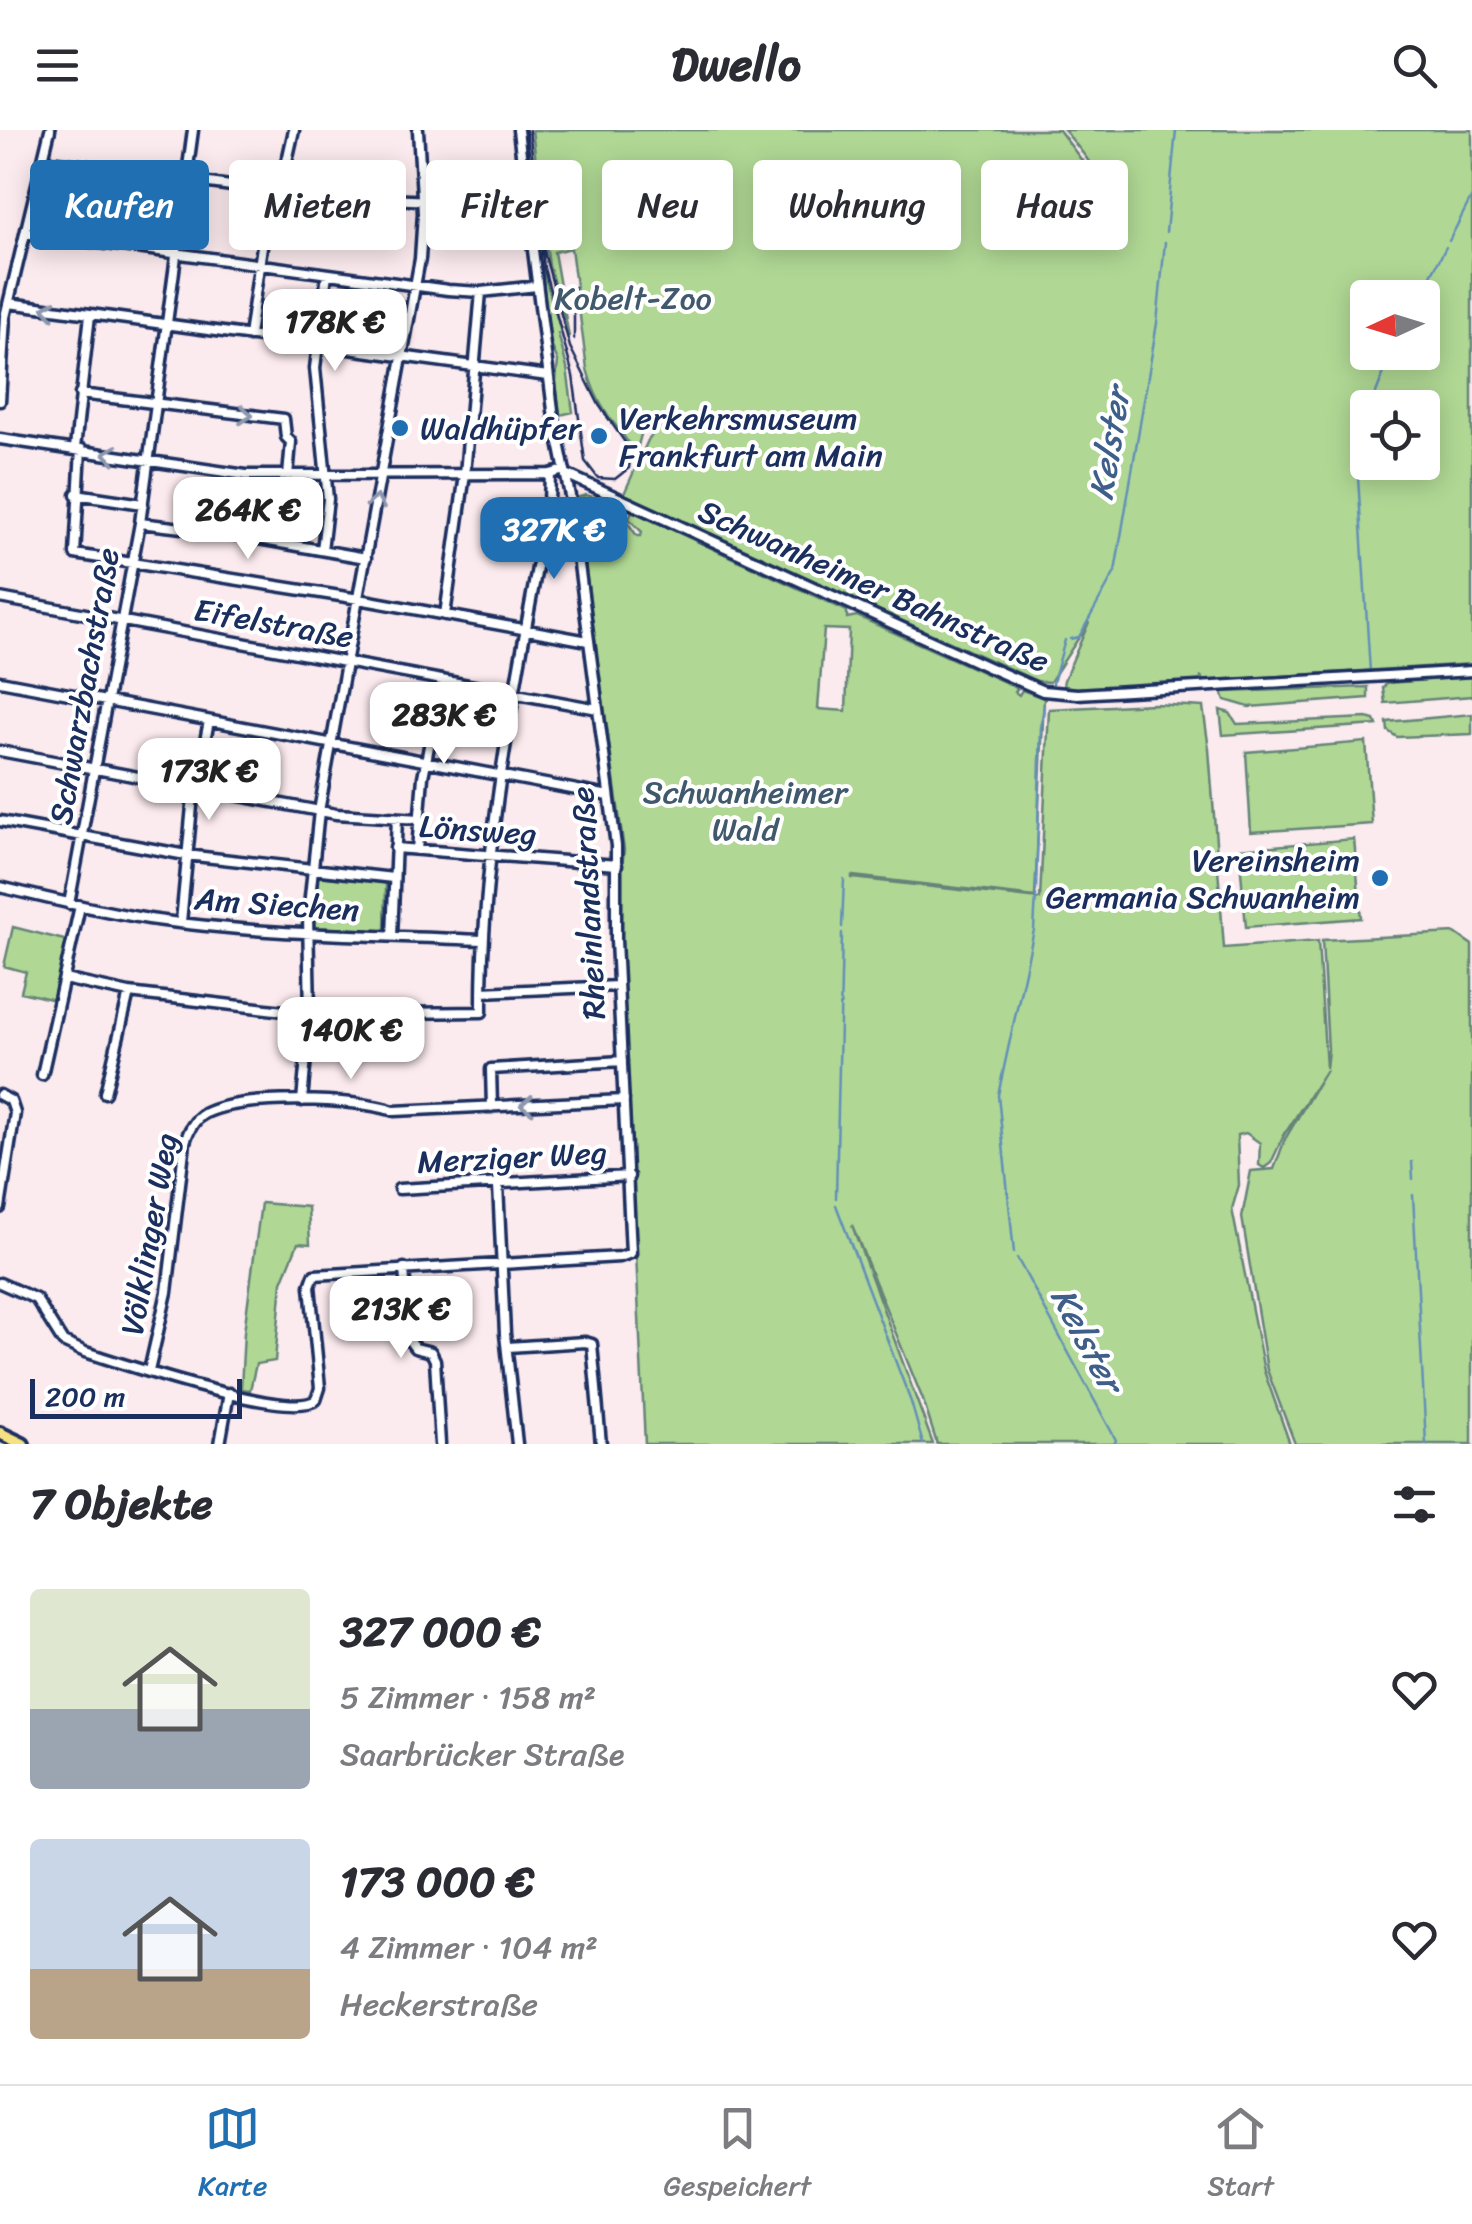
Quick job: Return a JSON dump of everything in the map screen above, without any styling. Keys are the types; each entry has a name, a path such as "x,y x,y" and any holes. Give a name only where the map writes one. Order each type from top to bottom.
{"highway":[{"path":"0,1432 23,1444"}],"street":[{"path":"43,160 50,130"},
{"name":"Schwarzbachstraße","path":"189,160 193,130"},
{"path":"287,160 294,130"},
{"path":"302,1101 310,1014 308,933 319,811 416,286 423,201 418,130"},
{"name":"Rheinlandstraße","path":"518,130 521,160"},
{"path":"406,200 426,201"},
{"path":"0,402 4,329 30,216"},
{"path":"26,233 416,286 481,292 537,286"},
{"name":"Schwarzbachstraße","path":"69,904 140,523 177,250"},
{"path":"249,336 262,250"},
{"name":"Rheinlandstraße","path":"502,1264 627,1256 633,1246 614,904 617,865 569,487 548,376 532,250"},
{"path":"322,550 328,509 317,397 318,346 327,274"},
{"path":"445,615 465,474 481,292"},
{"path":"9,303 548,376"},
{"path":"90,315 80,394 75,554 588,641"},
{"path":"80,394 284,419 290,442 288,476"},
{"path":"0,439 246,475 565,472"},
{"name":"Schwanheimer Bahnstraße","path":"565,472 1052,693 1472,671"},
{"path":"64,979 129,994 310,1014 482,1012 488,856 551,490 550,474"},
{"path":"551,490 569,487"},
{"path":"76,494 142,504"},
{"path":"140,523 366,558"},
{"name":"Eifelstraße","path":"0,598 598,708"},
{"path":"418,850 426,763 442,680"},
{"path":"0,681 609,796"},
{"path":"181,922 186,856 209,721"},
{"path":"0,751 319,811 420,819"},
{"path":"392,936 398,818"},
{"path":"0,821 186,856 393,878"},
{"name":"Lönsweg","path":"395,848 617,865"},
{"name":"Am Siechen","path":"0,886 69,904 181,922 308,933 484,940"},
{"path":"42,1076 80,906"},
{"path":"482,992 618,986"},
{"path":"105,1093 129,994"},
{"path":"492,1107 491,1069 622,1061"},
{"path":"0,1095 12,1104 15,1120 0,1208"},
{"name":"Völklinger Weg","path":"149,1371 167,1292 188,1133 196,1120 209,1111 302,1101 360,1102 394,1110 624,1100"},
{"name":"Merziger Weg","path":"398,1189 629,1176"},
{"path":"498,1185 517,1444"},
{"path":"0,1283 36,1298 64,1342 85,1352 229,1393 290,1405 313,1403 320,1388 311,1280 320,1273 502,1264"},
{"path":"404,1268 409,1340 414,1348 431,1352 434,1360 440,1444"},
{"path":"508,1348 592,1344 600,1444"},
{"path":"220,1444 229,1393"}],"shaded area":[{"path":"523,130 532,130 536,160 527,160"},
{"path":"540,250 547,250 569,337 566,338 580,414 577,413 571,370 545,282"}],"green space":[{"name":"Kobelt-Zoo","path":"532,130 1059,130 1082,160 981,160 981,250 1128,250 1128,160 1088,160 1064,130 1472,130 1472,664 1203,681 1201,676 1201,682 1063,686 1089,622 1050,682 1037,681 623,496 649,438 656,432 643,427 634,461 627,441 603,408 587,369 571,250 582,250 582,160 536,160"},
{"path":"547,250 562,250 554,252 569,337"},
{"path":"541,263 561,332 558,333 573,412 560,415 558,361 550,342"},
{"name":"Schwanheimer Wald","path":"596,492 628,510 625,517 613,517 612,521 621,528 628,523 637,536 642,532 629,519 632,511 847,611 847,618 857,616 1007,683 1019,695 1022,690 1044,698 1035,897 852,878 1040,899 1049,709 1154,704 1203,707 1224,948 1318,941 1326,1068 1322,940 1455,933 1472,945 1472,1444 1295,1444 1267,1370 1242,1217 1251,1171 1274,1169 1285,1139 1326,1070 1284,1135 1271,1163 1264,1168 1259,1165 1260,1143 1246,1133 1237,1135 1239,1185 1232,1209 1264,1371 1290,1444 937,1444 852,1225 933,1444 645,1444 619,893 624,850 585,570 585,532 576,498 596,498","holes":["824,629 849,630 846,711 818,709"]},
{"path":"1472,677 1472,696 1385,703 1383,688 1387,683"},
{"path":"1368,687 1368,698 1249,707 1225,700 1222,692"},
{"path":"1220,710 1230,713 1237,724 1367,718 1377,725 1223,735"},
{"path":"1472,714 1472,734 1397,737 1388,731 1387,722"},
{"path":"1366,742 1372,824 1251,832 1246,752"},
{"path":"1354,839 1361,918 1246,927 1239,849"},
{"path":"318,876 386,883 385,931 314,927"},
{"path":"13,927 68,941 55,1000 21,992 26,972 4,966"},
{"path":"261,1203 308,1207 310,1244 298,1243 282,1282 275,1361 256,1364 250,1390 241,1389 244,1332"}],"waterway":[{"name":"Kelster","path":"1166,232 1176,130"},
{"path":"1449,241 1472,196"},
{"name":"Kelster","path":"1070,639 1079,637 1115,572 1157,323 1165,242"},
{"path":"1429,280 1446,247"},
{"path":"1377,390 1385,370"},
{"path":"1358,480 1370,672"},
{"name":"Kelster","path":"1053,683 1065,640"},
{"name":"Kelster","path":"1036,891 1044,706"},
{"path":"842,927 844,879"},
{"name":"Kelster","path":"1014,1253 998,1095 1034,930 1036,895"},
{"path":"836,1198 842,933"},
{"path":"1412,1162 1413,1179"},
{"path":"1413,1195 1426,1444"},
{"path":"836,1205 911,1402 923,1444"},
{"name":"Kelster","path":"1017,1258 1116,1440 1114,1444"}],"tram line":[{"path":"526,130 544,268 573,376 585,461 598,478 615,479 629,468 631,451 599,405 570,347 545,256 529,130"},
{"path":"574,287 574,339"}],"place":[{"name":"Waldhüpfer","path":"400,428"},
{"name":"Verkehrsmuseum Frankfurt am Main","path":"599,436"},
{"name":"Vereinsheim Germania Schwanheim","path":"1380,878"}]}
